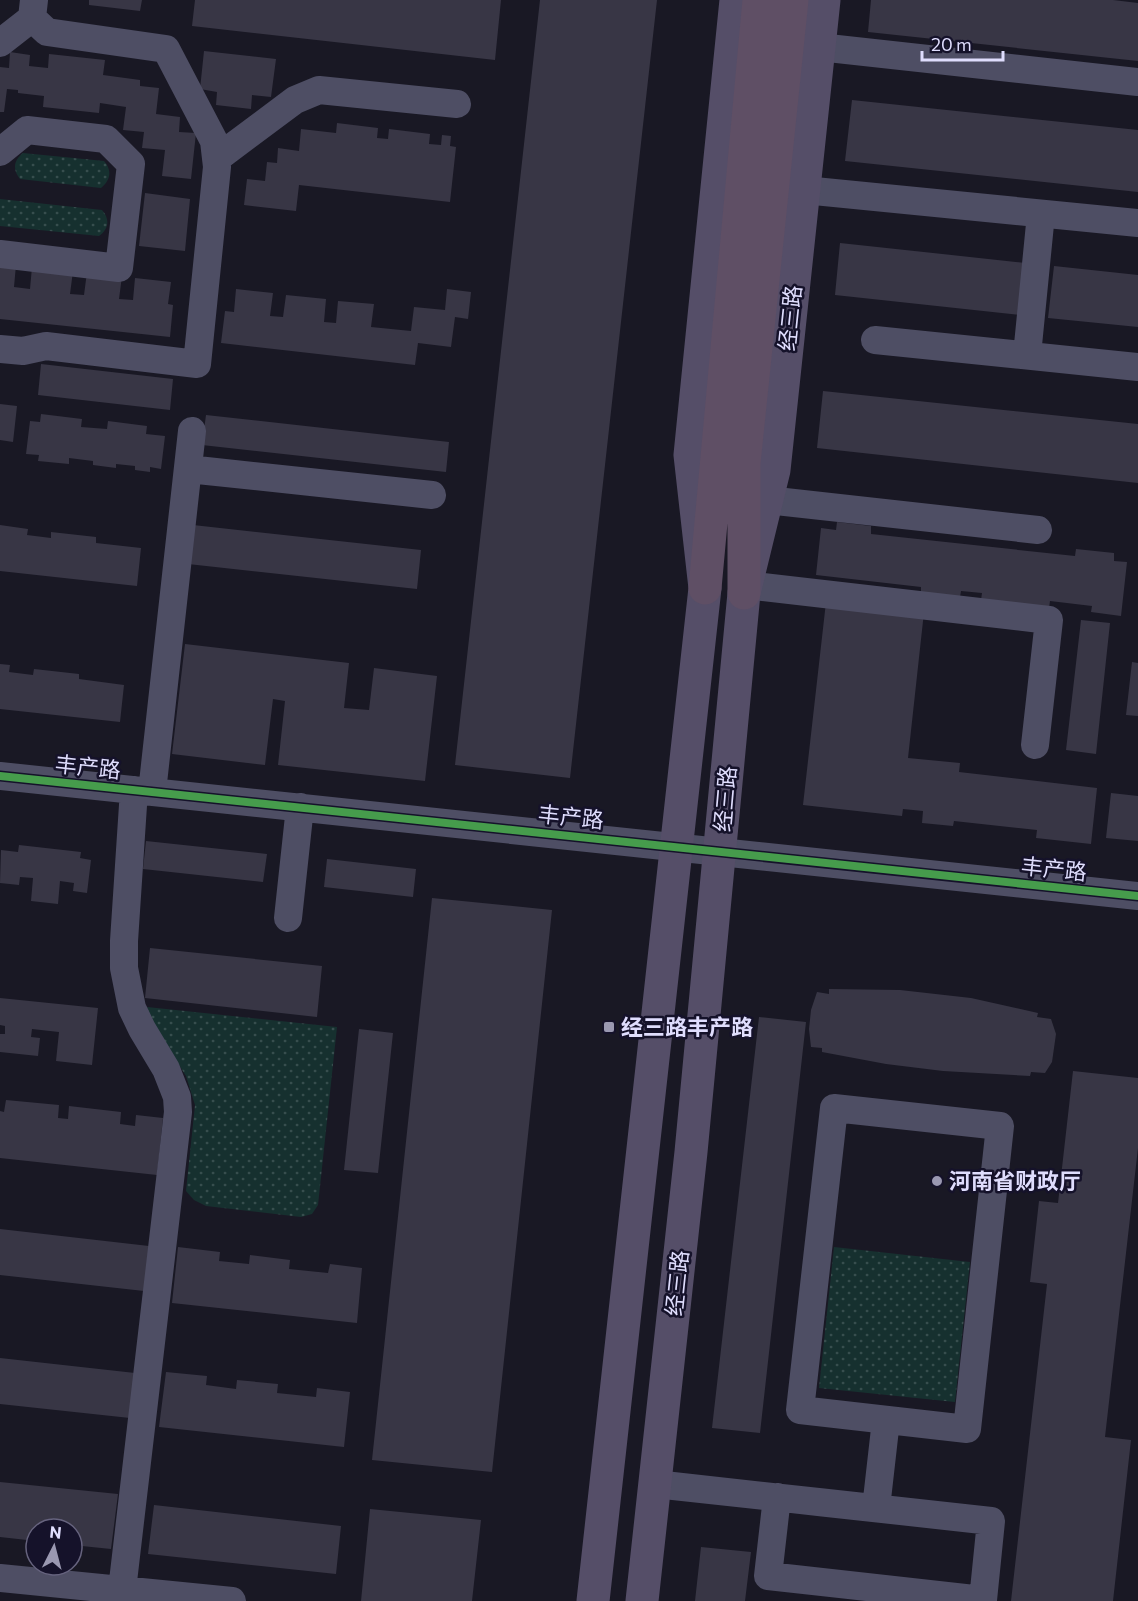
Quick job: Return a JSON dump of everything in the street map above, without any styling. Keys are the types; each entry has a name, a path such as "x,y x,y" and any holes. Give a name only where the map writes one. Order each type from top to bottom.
{"highway":[{"path":"705,588 759,0"},
{"path":"745,589 744,463 792,0"}],"main road":[{"name":"经三路","path":"593,1601 705,588 690,455 736,0"},
{"name":"经三路","path":"642,1601 691,1152 745,589 774,470 824,0"}],"street":[{"path":"0,43 33,9 47,32 166,49 214,141 217,167 197,364 46,346 23,351 0,349"},
{"path":"819,48 1138,82"},
{"path":"216,159 295,100 318,90 457,104"},
{"path":"0,152 27,130 106,139 131,164 119,268 0,255"},
{"path":"804,190 1138,223"},
{"path":"1027,355 1041,214"},
{"path":"875,340 1138,367"},
{"path":"122,1590 178,1112 177,1097 166,1069 132,1008 124,968 124,941 192,431"},
{"path":"188,469 432,495"},
{"path":"767,500 1038,530"},
{"path":"745,589 1049,620 1035,745"},
{"name":"丰产路","path":"0,776 1138,896"},
{"path":"288,918 300,807"},
{"path":"834,1108 1000,1126 966,1429 886,1420 800,1410 834,1108"},
{"path":"876,1508 886,1420"},
{"path":"655,1484 777,1497 992,1521 983,1600 768,1576 777,1497"},
{"path":"0,1578 232,1601"}],"green space":[{"path":"23,153 104,161 109,171 108,178 101,188 20,179 15,165"},
{"path":"0,199 102,210 107,220 106,227 99,236 0,226"},
{"path":"147,1007 337,1027 318,1205 312,1214 301,1217 206,1206 194,1200 186,1191 195,1105 186,1076 150,1019"},
{"path":"834,1247 970,1262 955,1402 819,1388"}],"building":[{"path":"89,0 142,0 140,11 89,5"},
{"path":"195,0 501,0 495,60 192,26"},
{"path":"540,0 657,0 570,778 455,765"},
{"path":"871,0 1113,0 1138,3 1138,61 868,32"},
{"path":"204,51 276,59 271,97 252,95 251,109 216,105 217,92 200,89"},
{"path":"10,52 30,55 29,66 48,68 49,54 105,60 103,75 140,80 140,86 159,88 156,114 180,117 179,132 196,133 191,179 162,176 165,150 142,148 144,132 123,130 126,107 100,103 99,113 43,107 44,96 18,93 18,90 7,89 4,112 0,112 0,67 9,68"},
{"path":"852,100 1138,130 1138,192 845,161"},
{"path":"337,123 378,128 377,138 388,139 389,129 430,134 429,144 441,145 442,135 451,136 450,146 456,147 450,202 299,185 296,211 244,205 247,179 265,181 267,162 277,163 278,148 299,151 301,129 336,133"},
{"path":"145,193 190,199 185,251 139,246"},
{"path":"840,243 1026,263 1020,315 835,295"},
{"path":"0,263 16,265 14,287 30,289 32,267 73,271 70,294 84,295 87,272 122,276 119,299 133,300 135,278 171,282 168,304 173,305 170,337 0,319"},
{"path":"1054,266 1138,275 1138,327 1048,318"},
{"path":"236,289 273,293 270,316 283,317 286,295 326,299 324,322 336,323 338,301 374,304 371,327 411,331 414,307 445,310 447,289 471,292 468,319 455,317 451,347 418,343 415,365 221,343 225,311 234,312"},
{"path":"41,364 173,379 170,410 38,395"},
{"path":"823,391 1138,424 1138,483 817,448"},
{"path":"0,404 17,406 13,442 0,440"},
{"path":"41,414 82,419 81,427 107,429 108,421 147,426 146,434 165,436 161,469 150,467 150,472 135,470 135,466 116,464 116,468 93,465 93,461 69,458 69,464 38,461 39,455 26,454 30,421 40,422"},
{"path":"206,415 449,442 446,472 202,445"},
{"path":"837,522 871,526 871,534 1075,556 1076,549 1114,553 1114,561 1127,562 1121,616 1091,612 1092,606 1050,601 1049,608 981,600 982,593 961,591 960,597 921,593 921,587 816,575 821,528 836,530"},
{"path":"0,525 28,529 27,535 51,538 51,532 96,537 96,543 141,548 137,586 0,571"},
{"path":"193,525 421,550 417,589 188,564"},
{"path":"826,602 924,612 908,758 960,763 959,772 1097,788 1091,844 1036,838 1037,830 954,821 953,826 922,823 923,811 903,809 902,816 803,805"},
{"path":"1081,620 1110,623 1096,754 1066,750"},
{"path":"185,644 349,663 344,708 369,710 374,668 437,676 425,781 278,765 285,701 273,699 265,765 172,754"},
{"path":"1132,662 1138,663 1138,716 1126,715"},
{"path":"0,664 10,665 9,672 33,675 34,669 79,674 79,679 124,685 120,722 0,709"},
{"path":"1111,793 1138,796 1138,841 1106,838"},
{"path":"146,841 267,854 263,882 143,869"},
{"path":"19,845 81,852 80,858 91,860 87,893 73,891 74,883 60,881 58,904 31,901 33,878 20,877 19,885 0,883 1,850 18,852"},
{"path":"327,859 416,869 413,897 324,887"},
{"path":"432,898 552,910 492,1472 372,1460"},
{"path":"150,948 322,966 317,1017 145,998"},
{"path":"829,989 900,990 971,998 1038,1013 1037,1017 1051,1019 1056,1034 1052,1062 1045,1073 1031,1072 1030,1076 943,1071 886,1064 822,1052 822,1048 811,1047 809,1029 811,1010 817,992 829,994"},
{"path":"0,998 98,1008 92,1065 56,1061 59,1032 32,1029 31,1037 40,1038 38,1056 0,1052 0,1034 5,1034 5,1026 0,1025"},
{"path":"759,1017 806,1022 760,1433 712,1428"},
{"path":"359,1029 393,1033 378,1173 344,1170"},
{"path":"1073,1071 1138,1078 1138,1148 1105,1437 1131,1440 1113,1601 1011,1601 1047,1284 1030,1282 1039,1201 1058,1203"},
{"path":"6,1100 59,1105 58,1118 68,1119 69,1106 121,1112 120,1124 135,1126 136,1115 163,1118 157,1175 0,1158 0,1111 4,1112"},
{"path":"0,1229 149,1246 144,1291 0,1275"},
{"path":"178,1247 220,1252 219,1261 249,1264 250,1255 290,1260 289,1269 328,1273 330,1264 362,1268 357,1323 172,1303"},
{"path":"0,1358 135,1373 130,1418 0,1404"},
{"path":"166,1372 207,1376 206,1385 236,1389 237,1380 278,1384 277,1393 316,1397 317,1388 350,1392 344,1447 159,1427"},
{"path":"0,1482 118,1494 111,1549 84,1546 84,1517 24,1517 24,1540 0,1537"},
{"path":"154,1505 341,1526 336,1574 148,1554"},
{"path":"370,1509 481,1520 472,1601 361,1601"},
{"path":"701,1547 751,1552 745,1601 695,1601"}],"cycle path":[{"path":"0,776 1138,896"}],"place":[{"name":"经三路丰产路","path":"609,1027"},
{"name":"河南省财政厅","path":"937,1181"}]}
